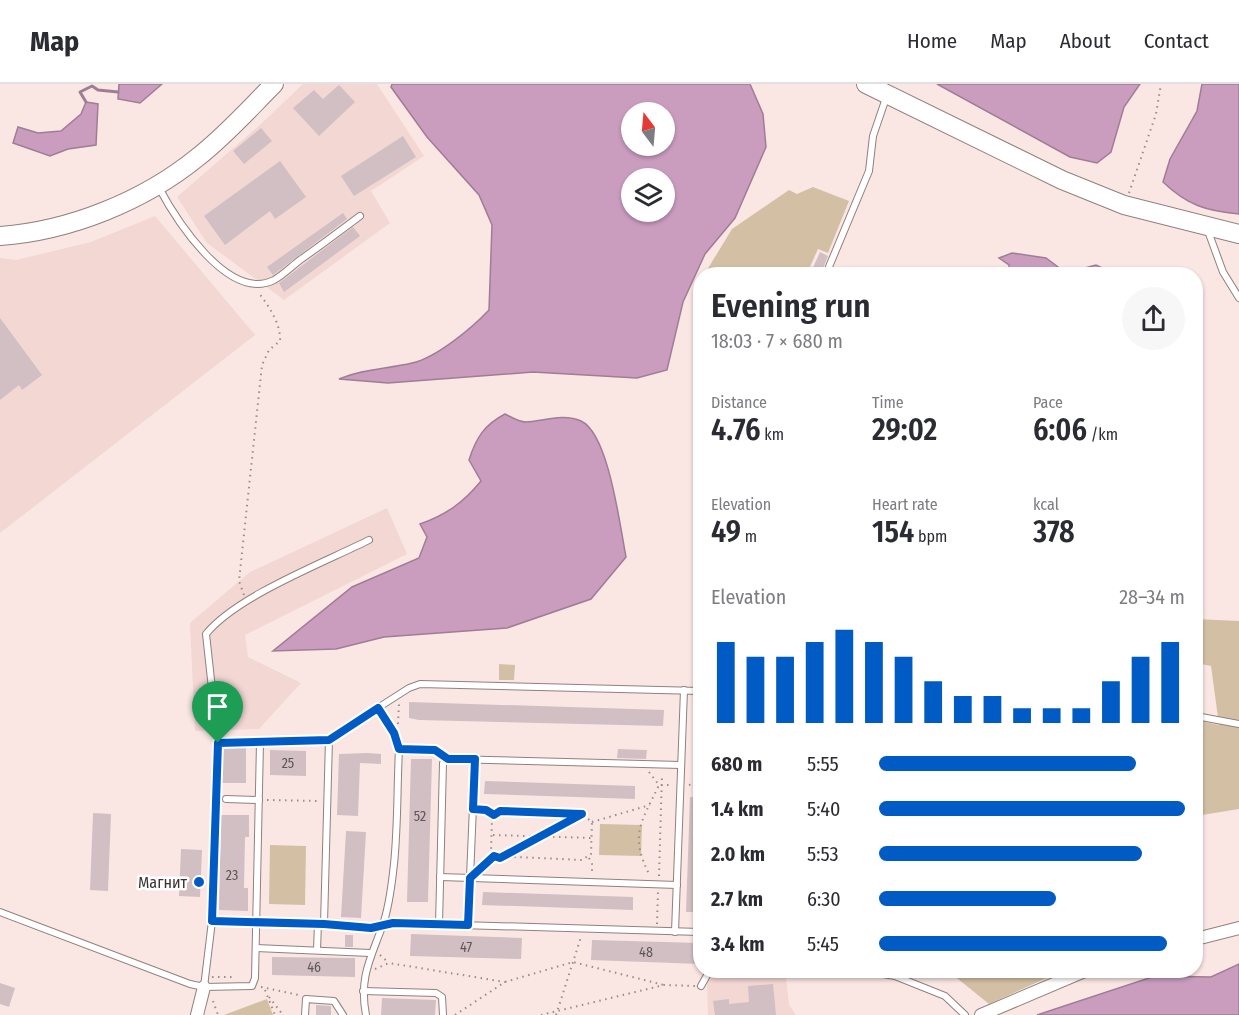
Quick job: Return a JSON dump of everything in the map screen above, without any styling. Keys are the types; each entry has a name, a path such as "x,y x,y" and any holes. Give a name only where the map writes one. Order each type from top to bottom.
{"street":[{"path":"0,236 29,233 66,224 129,200 158,185 210,148 274,84"},
{"path":"866,84 1062,180 1124,205 1239,234"},
{"path":"1203,937 1239,928"},
{"path":"981,1015 1069,978"},
{"path":"197,1015 205,982"}],"lane":[{"path":"829,267 869,171 873,136 887,94"},
{"path":"158,185 174,217 194,243 214,262 237,278 251,283 274,280 360,216"},
{"path":"1206,227 1223,272 1239,298"},
{"path":"205,982 212,921 218,743 206,634 218,619 247,601 369,540"},
{"path":"218,743 329,740 399,694 420,684 693,691"},
{"path":"675,932 684,690"},
{"path":"366,1015 363,992 365,972 370,953 383,925 394,864 398,747 394,733 378,708"},
{"path":"1203,717 1239,724"},
{"path":"317,950 321,923 329,740"},
{"path":"0,912 205,982 252,986 255,979 260,742"},
{"path":"439,924 443,763 448,759 681,765"},
{"path":"468,925 475,759"},
{"path":"226,799 259,800"},
{"path":"440,877 677,885"},
{"path":"212,921 321,923 371,928 393,923 693,933"},
{"path":"256,948 370,953"},
{"path":"701,986 706,978"},
{"path":"905,978 945,996 965,1015"},
{"path":"363,992 436,993 442,997 443,1015"},
{"path":"305,1015 306,999 334,1001 343,1015"}],"path":[{"path":"1124,205 1156,114 1161,84"},
{"path":"247,601 239,581 262,364 269,350 280,341 280,333 272,309 251,283"},
{"path":"399,694 398,747 435,750 448,759"},
{"path":"644,764 661,785"},
{"path":"657,927 656,884 663,765"},
{"path":"687,786 693,784"},
{"path":"661,785 676,785"},
{"path":"656,884 639,854 639,827 661,785"},
{"path":"259,800 327,802"},
{"path":"592,822 650,805"},
{"path":"473,809 486,810 494,815"},
{"path":"494,815 500,811 582,814 590,817 592,822 589,858 592,864 591,882"},
{"path":"500,858 582,814"},
{"path":"494,815 491,852 494,856 582,860 589,858"},
{"path":"492,835 592,838"},
{"path":"470,878 494,856"},
{"path":"557,1013 584,929"},
{"path":"455,1015 505,982 573,962 664,985 701,986"},
{"path":"365,972 388,963 505,982"},
{"path":"205,982 255,979 265,989 275,1015"},
{"path":"542,1015 664,985"},
{"path":"265,989 302,995 306,999"},
{"path":"268,995 283,1015"}],"shaded area":[{"path":"119,84 162,84 140,103 118,99"},
{"path":"303,84 377,84 424,156 371,191 390,223 284,300 207,243 177,197"},
{"path":"392,84 750,84 763,114 766,147 735,218 705,254 699,267 693,267 693,280 683,302 667,370 637,378 533,372 388,383 339,379 357,373 422,360 453,341 489,310 492,225 479,195 427,137 391,87"},
{"path":"937,84 1140,84 1124,107 1111,152 1097,163 1070,157"},
{"path":"1202,84 1239,84 1239,214 1198,206 1180,196 1163,182 1170,159 1197,111"},
{"path":"86,102 98,104 96,145 68,149 50,156 13,143 18,127 38,133 61,131 81,114"},
{"path":"813,187 849,201 828,253 818,249 810,267 709,267 732,229 789,190 797,194"},
{"path":"155,216 255,335 0,533 0,258 16,260 91,242"},
{"path":"1012,253 1046,258 1058,267 1009,267 999,258"},
{"path":"505,414 526,422 561,418 581,421 591,429 599,444 612,483 626,557 591,599 507,628 384,637 336,649 273,651 352,587 419,558 427,537 420,524 454,507 481,481 469,460 478,439 486,428"},
{"path":"387,508 407,554 245,635 248,657 301,683 259,729 195,731 190,623 250,572"},
{"path":"1203,619 1239,621 1239,809 1203,815 1203,722 1219,725 1211,666 1203,664"},
{"path":"499,664 515,665 514,680 499,680"},
{"path":"600,824 642,825 641,856 599,855"},
{"path":"270,845 306,846 305,905 269,904"},
{"path":"1239,964 1239,1015 1037,1015 1149,978 1211,977"},
{"path":"712,978 786,978 789,1005 796,1015 708,1015 707,981"},
{"path":"957,978 1047,978 989,1004"},
{"path":"267,999 273,1015 224,1015"}],"building":[{"path":"339,85 355,102 319,136 293,108 314,90 323,99"},
{"path":"261,128 272,141 244,164 233,151"},
{"path":"403,136 416,157 354,196 341,176"},
{"path":"280,161 306,197 275,219 270,211 225,245 204,216"},
{"path":"343,213 347,219 273,275 267,267"},
{"path":"353,227 360,236 284,292 279,283"},
{"path":"820,252 828,256 824,267 813,267"},
{"path":"0,318 42,375 22,390 19,385 0,400"},
{"path":"409,702 664,710 663,726 419,720 409,718"},
{"path":"223,748 246,748 246,783 222,783"},
{"path":"618,749 647,750 646,759 617,758"},
{"path":"270,750 306,751 306,776 270,775"},
{"path":"339,754 381,754 381,764 360,763 358,816 337,815"},
{"path":"411,759 432,759 428,902 407,902"},
{"path":"485,781 635,786 635,799 484,794"},
{"path":"690,797 693,797 693,912 686,912"},
{"path":"93,813 111,814 108,891 90,890"},
{"path":"221,815 249,815 249,837 245,837 244,888 248,888 248,911 219,910"},
{"path":"346,831 366,832 361,918 341,917"},
{"path":"181,849 202,850 200,897 179,896"},
{"path":"483,892 633,897 633,910 482,905"},
{"path":"411,934 522,938 521,959 410,956"},
{"path":"345,935 353,935 353,947 345,947"},
{"path":"592,940 693,943 693,964 591,960"},
{"path":"272,957 355,958 355,977 272,975"},
{"path":"0,983 15,988 9,1007 0,1004"},
{"path":"773,984 776,1015 715,1015 713,1001 729,999 729,1004 749,1002 748,986"},
{"path":"382,998 436,1000 435,1015 381,1015"},
{"path":"316,1005 331,1006 331,1015 316,1015"}],"waterway":[{"path":"86,102 80,92 92,86 98,90 118,92"}],"place":[{"name":"Магнит","path":"199,882"}],"route":[{"path":"378,708 387,719 399,749 435,750 448,759 475,759 473,809 486,810 494,815 500,811 582,814 500,858 494,856 470,878 468,925 393,923 371,928 324,924 212,921 218,743 329,740 378,708"}]}
